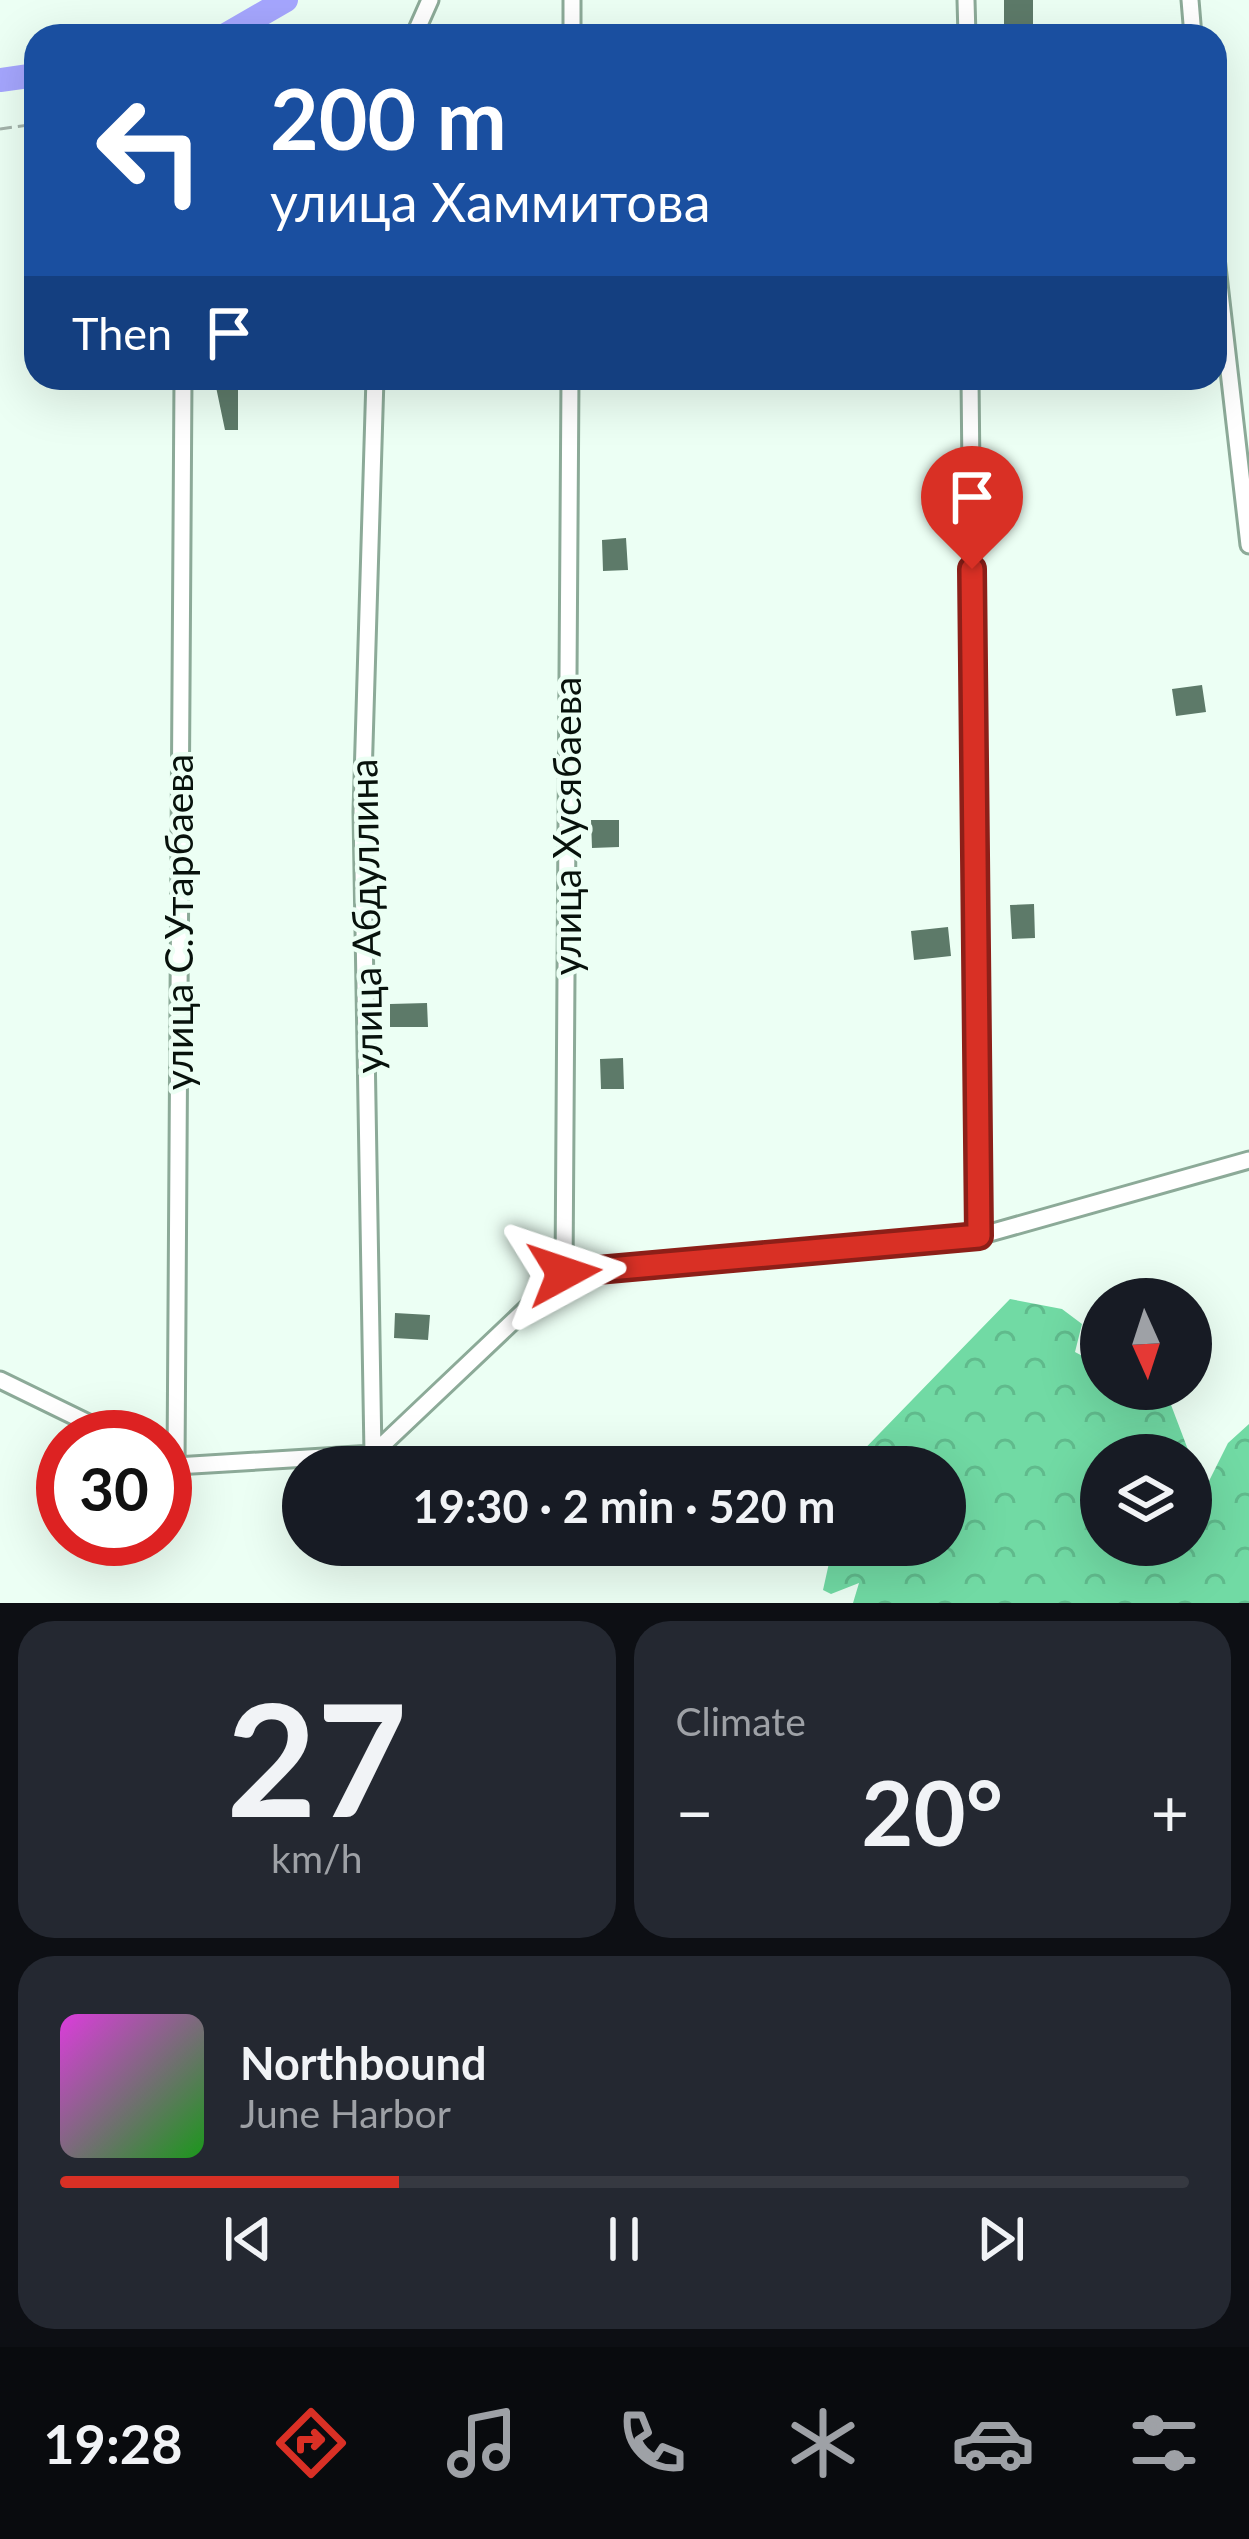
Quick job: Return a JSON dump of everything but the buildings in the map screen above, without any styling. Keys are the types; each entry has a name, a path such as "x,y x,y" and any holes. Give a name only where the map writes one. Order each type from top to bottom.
{"street":[{"path":"1227,353 1249,545"},
{"name":"улица С.Утарбаева","path":"171,1410 183,390"},
{"name":"улица Абдуллина","path":"373,1446 362,812 376,390"},
{"name":"улица Хусябаева","path":"564,1273 570,390"},
{"path":"970,390 979,1236"},
{"path":"381,1446 564,1273 979,1236 1249,1160"},
{"path":"0,1380 62,1410"},
{"path":"192,1462 282,1458"}],"green space":[{"path":"1010,1299 1062,1309 1080,1322 1075,1352 1080,1355 1080,1410 1173,1410 1182,1434 1080,1434 1080,1566 1212,1566 1212,1475 1228,1443 1249,1424 1249,1603 853,1603 859,1583 831,1594 823,1590 828,1566 966,1566 966,1446 867,1446"}],"waterway":[{"path":"245,24 286,0"},
{"path":"0,80 24,77"}],"route":[{"path":"564,1273 979,1236 972,569"}]}
